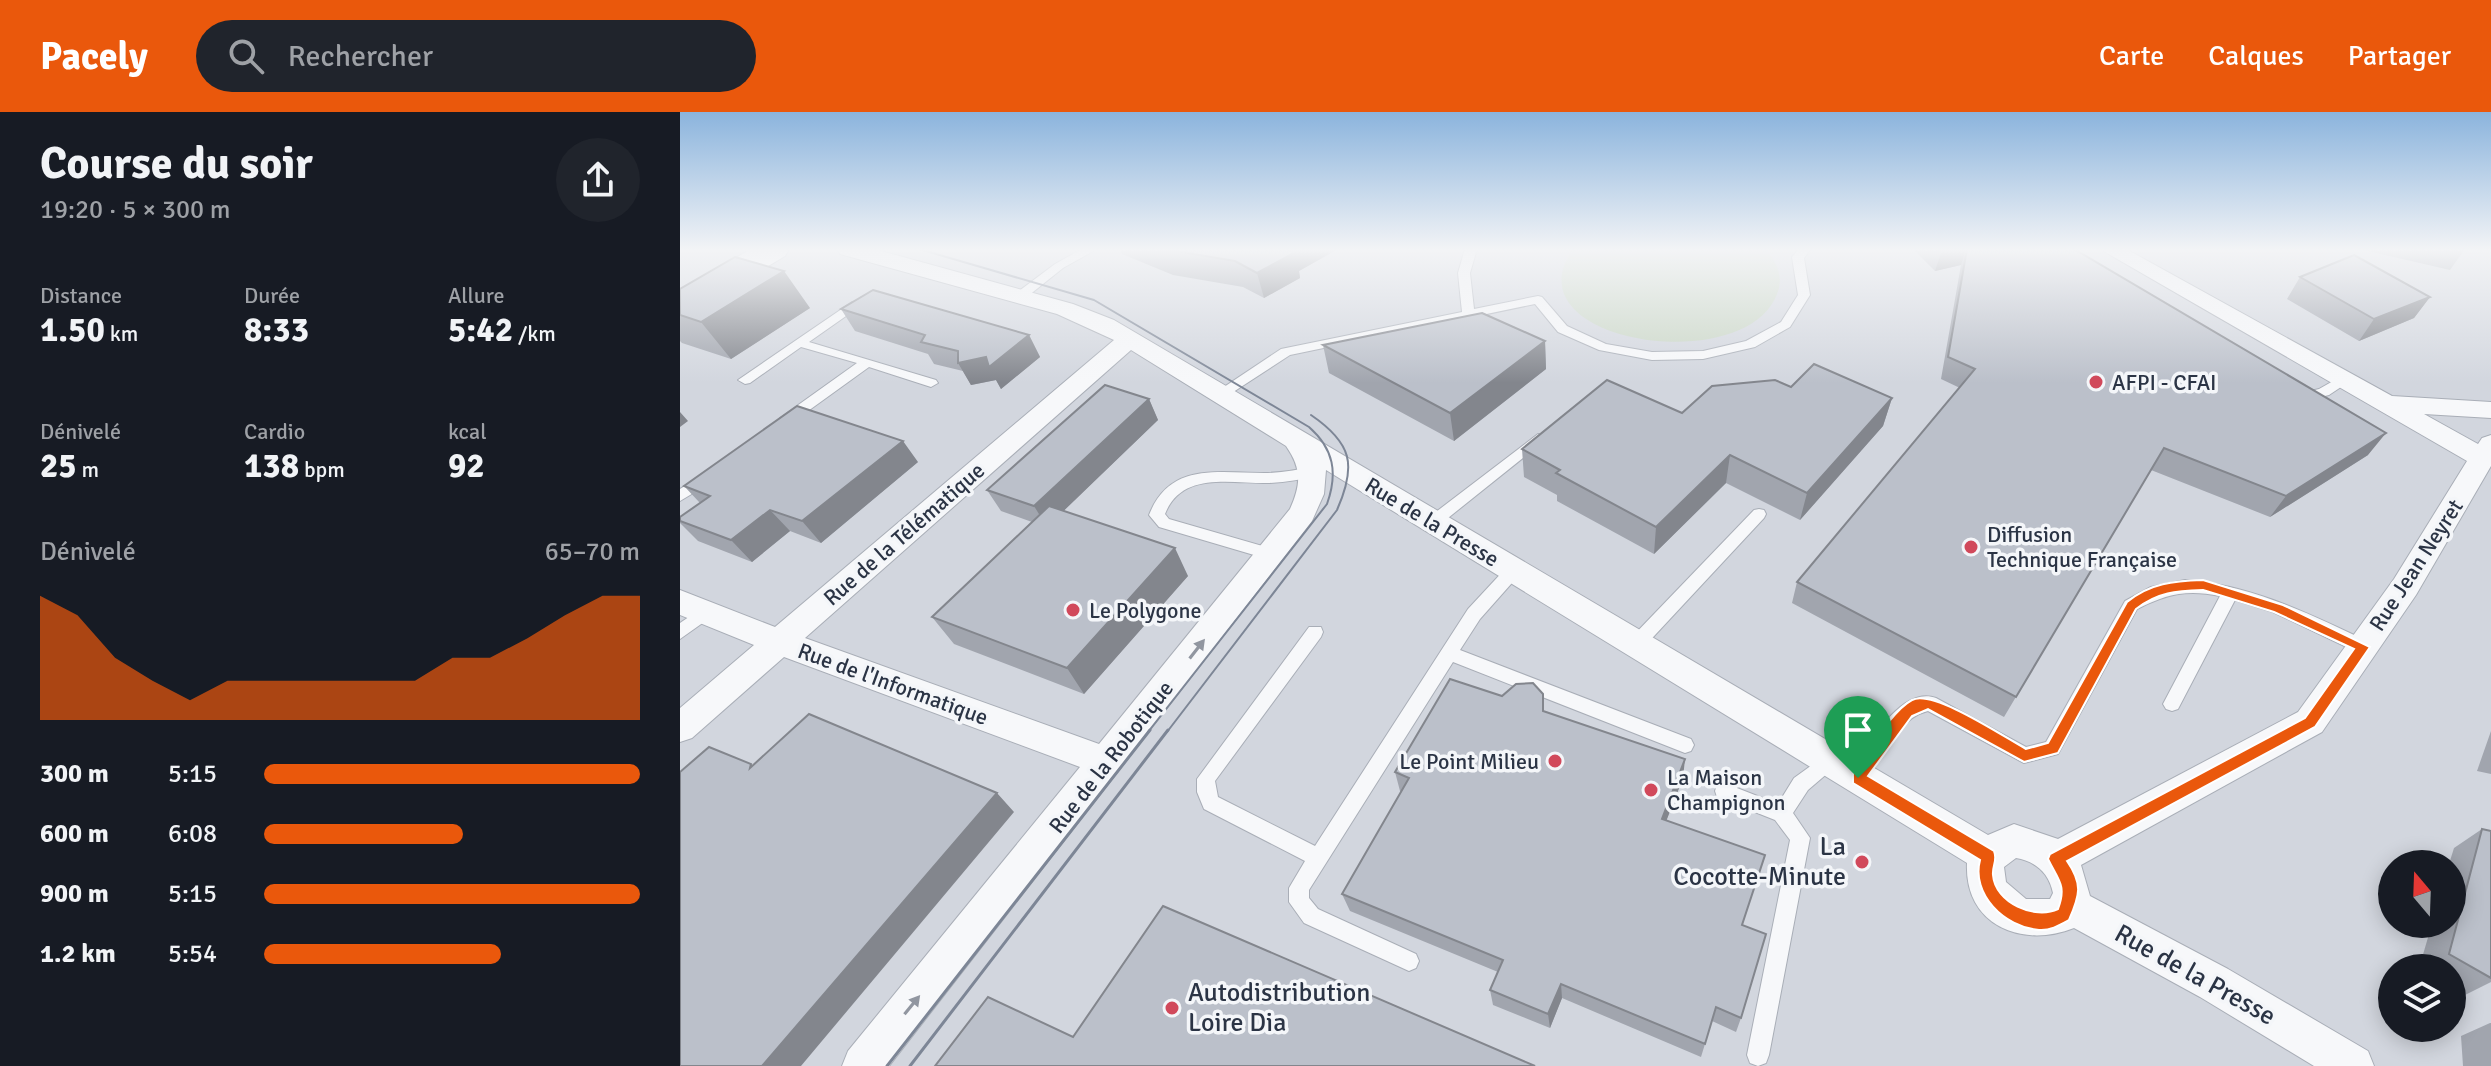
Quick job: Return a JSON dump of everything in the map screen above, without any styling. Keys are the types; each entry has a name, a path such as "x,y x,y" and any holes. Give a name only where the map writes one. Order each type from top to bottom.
{"street":[{"path":"680,305 699,294"},
{"name":"Rue de la Presse","path":"1007,294 1086,316 1128,340 1292,435 1335,465 1989,856"},
{"path":"2189,294 2383,403 2487,452"},
{"name":"Rue de la Télématique","path":"680,728 1128,340"},
{"path":"2383,403 2491,410"},
{"path":"1292,435 1315,471"},
{"name":"Rue Jean Neyret","path":"2056,859 2310,722 2405,587 2487,452"},
{"name":"Rue de la Robotique","path":"863,1066 1108,762 1302,514 1312,492 1315,471"},
{"name":"Rue de l'Informatique","path":"688,615 779,642 1108,762"},
{"path":"2014,841 2041,848 2056,859 2070,880 2069,905 2063,914 2038,922 2008,911 1988,887 1985,873 1989,856 2002,844 2014,841"},
{"name":"Rue de la Presse","path":"2069,905 2214,983 2336,1056"}],"lane":[{"path":"1019,297 1023,294"},
{"path":"1465,294 1469,314"},
{"path":"1219,395 1286,352 1538,300 1546,314 1577,336 1622,352 1674,357 1730,351 1777,331 1794,315 1804,294"},
{"path":"745,380 852,306"},
{"path":"800,343 931,383"},
{"path":"767,434 867,362"},
{"path":"2292,397 2324,392 2342,380"},
{"path":"1433,522 1548,431"},
{"path":"680,496 717,470"},
{"path":"1271,554 1164,523 1157,515 1159,505 1179,485 1192,478 1289,477 1315,471"},
{"path":"1636,644 1759,514"},
{"path":"1409,961 1311,916 1299,902 1299,888 1474,614 1513,571"},
{"path":"1858,778 1907,712 1918,703 1930,703 2024,755 2052,748 2131,605 2146,594 2169,587 2203,585 2230,593 2278,608 2363,647"},
{"path":"2172,704 2230,593"},
{"path":"1315,632 1206,779 1206,792 1211,803 1318,857"},
{"path":"1449,653 1685,745"},
{"path":"1782,814 1801,784 1830,760"},
{"path":"1724,791 1782,814 1800,838 1758,1055"}],"shaded area":[{"path":"680,294 2491,294 2491,1066 680,1066"}],"green space":[{"path":"1567,294 1777,294 1756,320 1722,336 1681,342 1638,338 1600,327 1573,307"}],"building":[{"path":"680,294 747,294 701,322 680,315"},
{"path":"867,294 885,294 1029,335 989,367 986,357 958,363 958,351 921,342 925,335 841,309"},
{"path":"1959,294 2149,294 2386,433 2286,496 2164,448 2016,697 1797,582 1975,369 1948,357"},
{"path":"2329,294 2424,294 2430,297 2374,319"},
{"path":"1482,313 1545,341 1450,413 1323,345"},
{"path":"1814,364 1892,398 1807,493 1730,455 1656,527 1556,473 1560,470 1522,449 1607,380 1682,413 1712,386 1775,380 1791,387"},
{"path":"1105,385 1149,399 1034,506 987,490"},
{"path":"797,406 903,441 802,521 770,510 731,540 680,521 680,517 710,496 684,486"},
{"name":"Le Polygone","path":"1049,506 1175,548 1067,668 932,617"},
{"path":"1450,679 1502,696 1516,684 1533,683 1543,694 1543,711 1685,759 1662,819 1765,855 1742,925 1766,934 1741,1018 1716,1007 1705,1044 1561,984 1548,1014 1490,990 1503,960 1342,894 1409,778 1395,772"},
{"path":"809,714 997,793 762,1066 680,1066 680,772 709,747 751,764 750,768"},
{"path":"2482,829 2491,831 2491,978 2466,964 2466,954 2449,954 2453,938 2466,938 2466,890"},
{"path":"1163,906 1535,1066 935,1066 988,997 1073,1037"}],"tram line":[{"path":"1072,294 1094,300 1309,427 1324,444 1332,462 1327,504 1148,732"},
{"path":"1167,732 1337,510 1347,480 1347,456 1335,435 1311,415"},
{"path":"887,1066 1150,730"},
{"path":"910,1066 1168,730"}],"place":[{"name":"AFPI - CFAI","path":"2096,382"},
{"name":"Diffusion Technique Française","path":"1971,547"},
{"name":"Le Polygone","path":"1073,610"},
{"name":"Le Point Milieu","path":"1555,761"},
{"name":"La Maison Champignon","path":"1651,790"},
{"name":"La Cocotte-Minute","path":"1862,862"},
{"name":"Autodistribution Loire Dia","path":"1172,1008"}],"route":[{"path":"2203,585 2230,593 2278,608 2363,647 2310,722 2056,859 2064,867 2072,893 2070,905 2063,914 2052,920 2038,922 2022,919 2008,911 1988,887 1985,873 1989,856 1858,778 1907,712 1918,703 1930,703 2024,755 2038,754 2052,748 2131,605 2146,594 2169,587 2203,585"}]}
